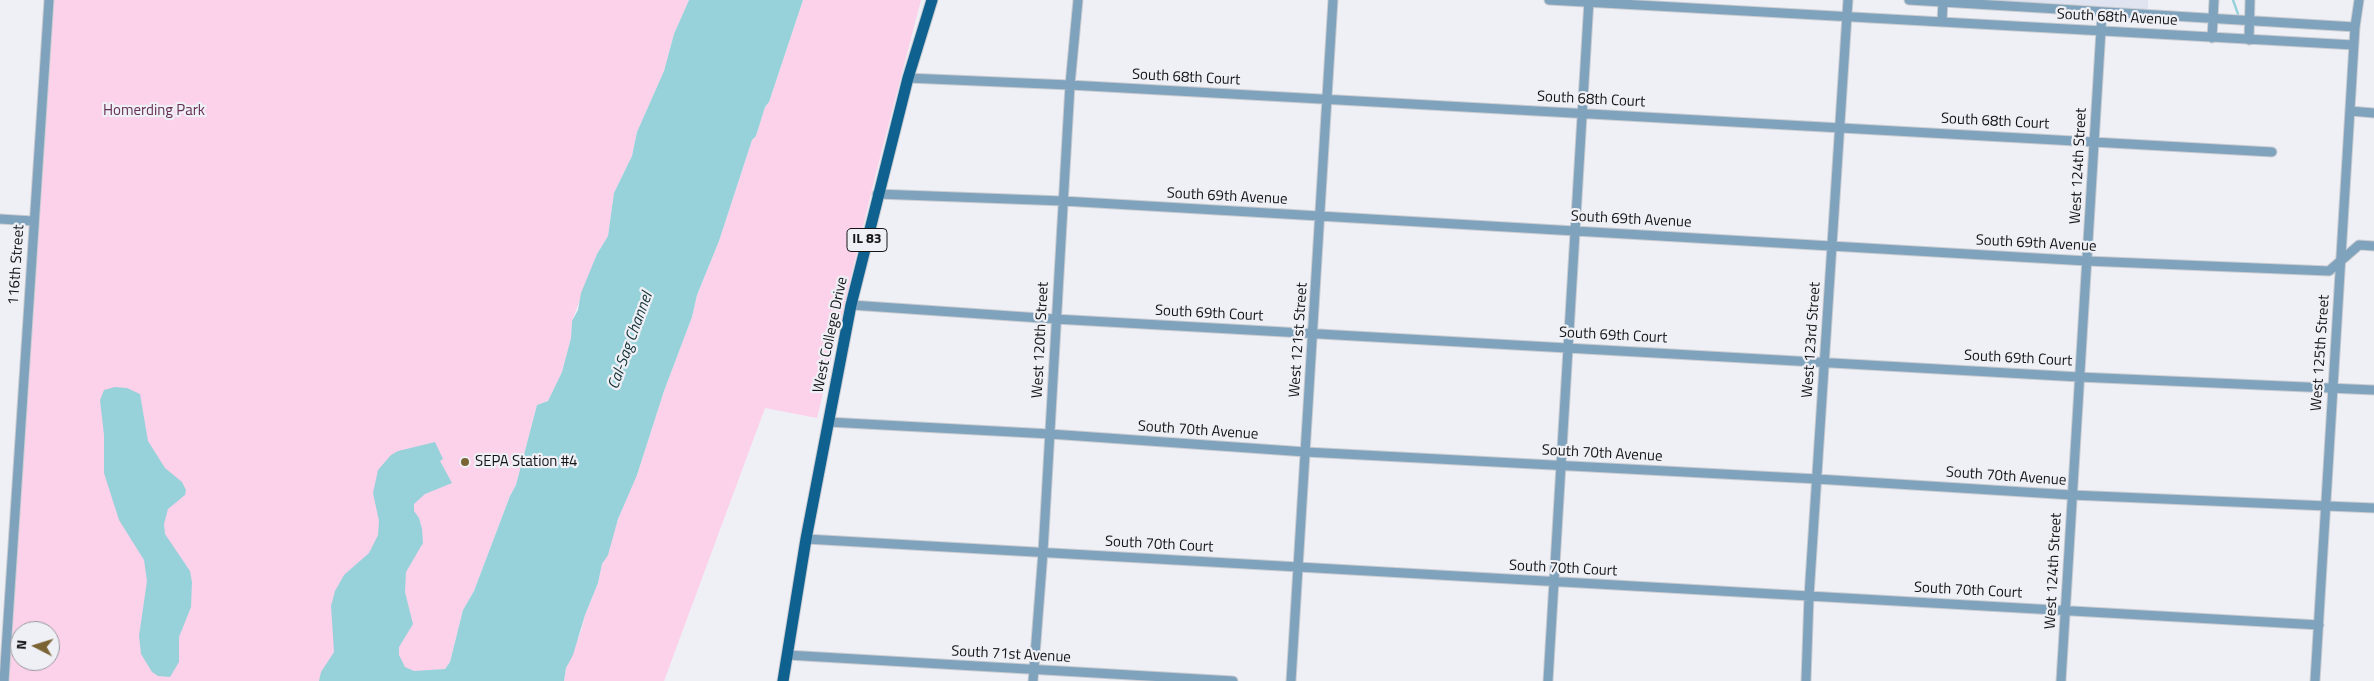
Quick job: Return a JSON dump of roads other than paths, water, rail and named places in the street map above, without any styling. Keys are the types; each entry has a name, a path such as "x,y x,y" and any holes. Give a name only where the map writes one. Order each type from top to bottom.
{"main road":[{"name":"West College Drive","path":"783,681 806,538 851,305 908,78 932,0"}],"street":[{"name":"116th Street","path":"4,681 4,612 49,0"},
{"name":"West 120th Street","path":"1033,681 1043,552 1070,85 1078,0"},
{"name":"West 121st Street","path":"1291,681 1333,0"},
{"name":"South 68th Avenue","path":"1549,0 2354,45"},
{"name":"West 123rd Street","path":"1806,681 1809,596 1848,0"},
{"path":"1909,0 2355,27"},
{"path":"2212,38 2214,0"},
{"path":"2249,40 2250,0"},
{"name":"West 125th Street","path":"2315,681 2355,27 2359,0"},
{"path":"1548,681 1577,231 1589,1"},
{"path":"1942,22 1943,1"},
{"name":"West 124th Street","path":"2061,681 2102,13"},
{"name":"South 68th Court","path":"908,78 1070,85 2272,152"},
{"path":"2350,111 2374,113"},
{"name":"South 69th Avenue","path":"878,194 1063,201 2086,261 2329,271 2359,246 2374,246"},
{"path":"0,219 33,221"},
{"name":"South 69th Court","path":"851,305 1055,319 2079,377 2374,390"},
{"name":"South 70th Avenue","path":"828,422 1050,434 1306,452 1817,479 2072,495 2374,508"},
{"name":"South 70th Court","path":"806,538 2319,625"},
{"name":"South 71st Avenue","path":"787,655 1233,681"}],"water":[{"name":"Cal-Sag Channel","path":"689,0 803,0 769,102 765,107 756,136 752,140 719,241 697,295 692,317 664,391 637,475 618,519 608,555 602,564 598,583 585,615 573,655 566,668 564,681 319,681 321,672 334,652 331,606 335,591 344,575 369,553 378,535 379,521 373,493 378,470 391,455 398,451 435,442 443,459 440,461 452,483 425,494 414,504 414,511 419,518 422,529 423,543 406,572 405,592 413,624 399,647 399,655 405,667 414,671 445,669 450,662 463,610 474,591 510,496 516,485 537,405 548,401 562,372 571,338 572,321 578,310 581,293 597,254 608,236 614,193 632,156 637,132 664,71 674,34"},
{"path":"115,387 127,388 140,394 148,441 165,468 182,482 186,490 185,495 168,509 164,524 165,534 190,571 192,582 191,607 179,637 179,662 170,677 158,676 152,672 141,654 139,636 147,581 144,560 119,520 104,473 104,435 100,400 104,390"}],"waterway":[{"path":"2233,0 2238,14"}],"place":[{"name":"SEPA Station #4","path":"465,462"}],"park label":[{"name":"Homerding Park","path":"154,111"}]}
